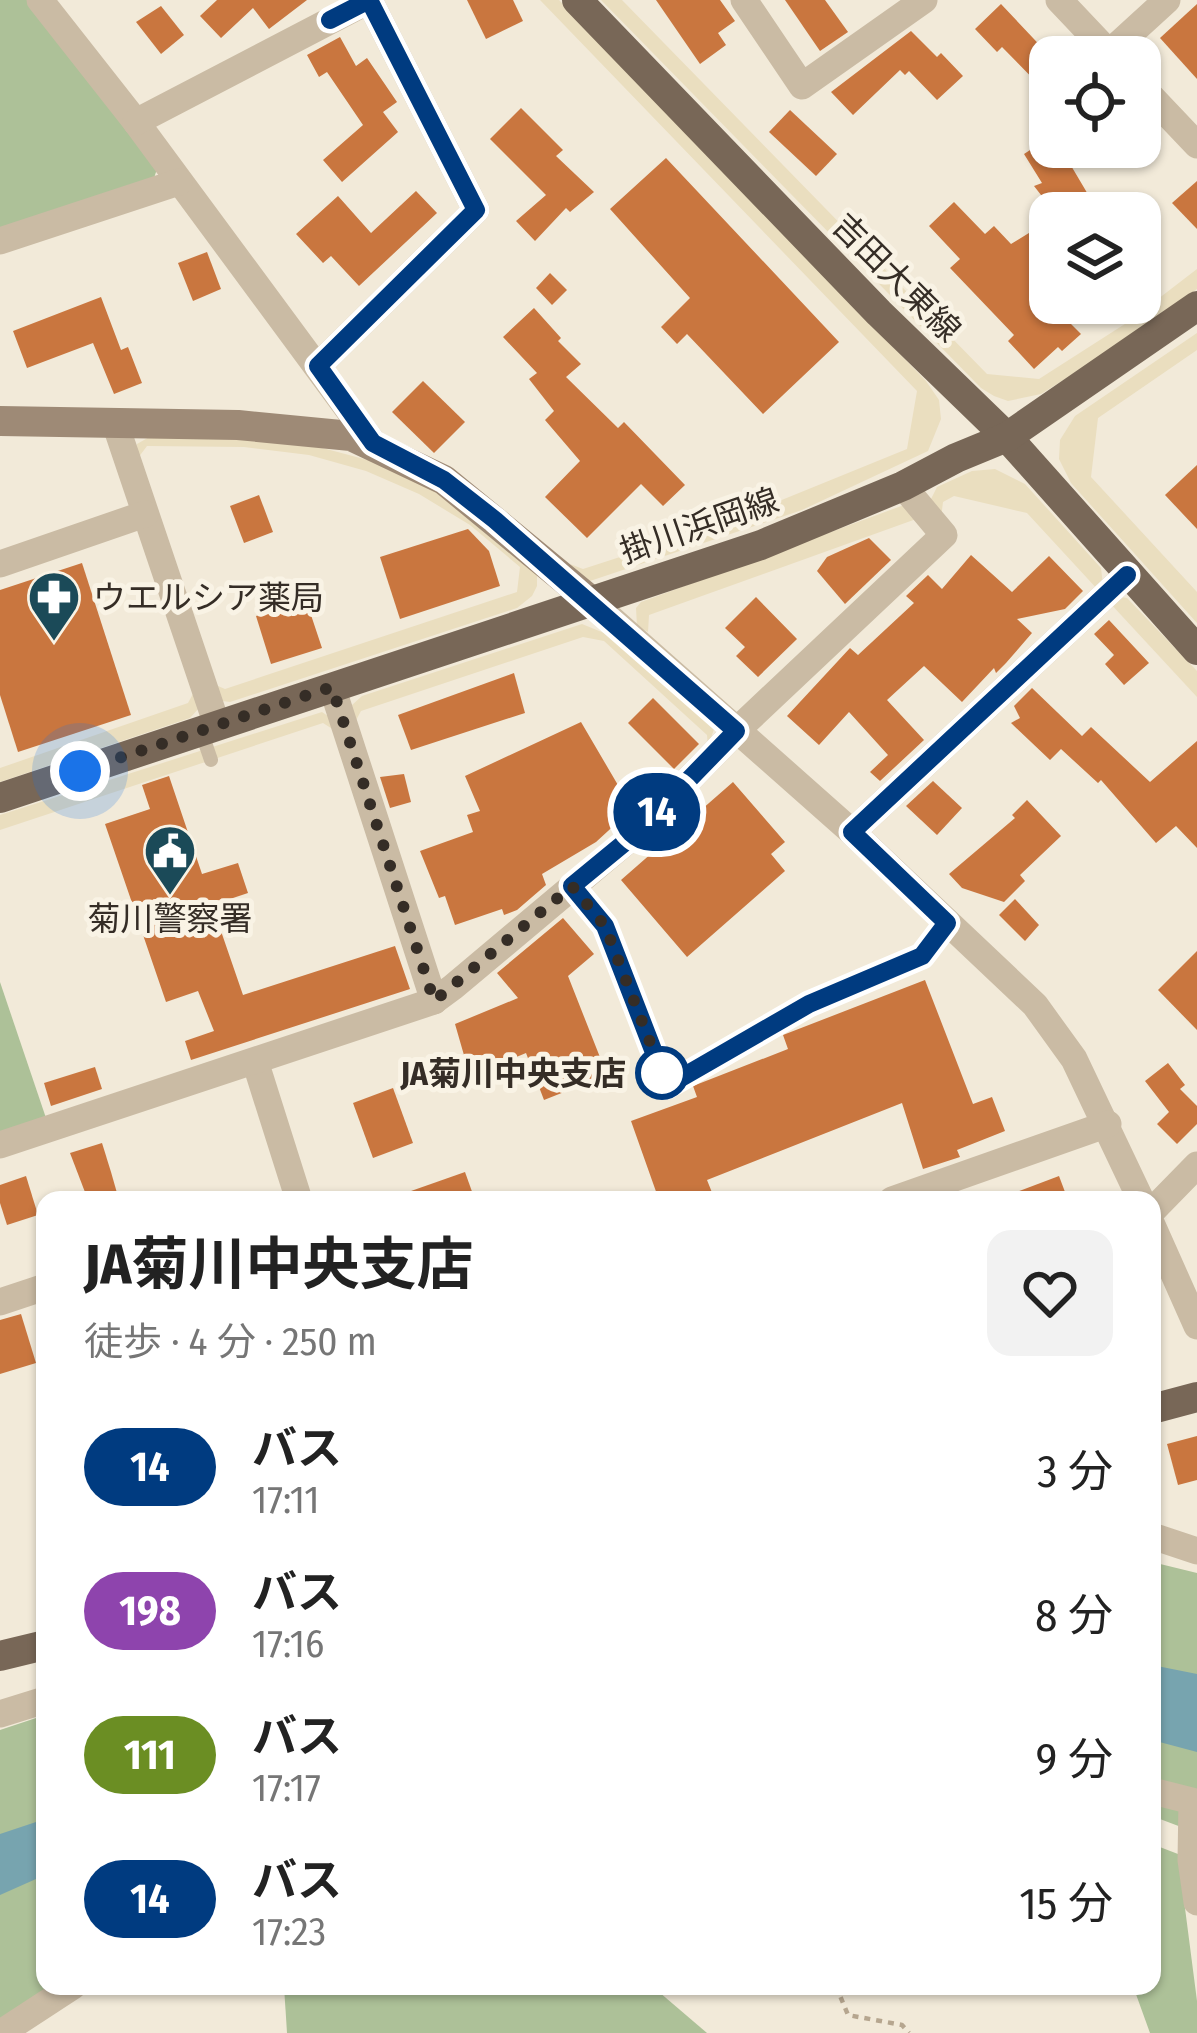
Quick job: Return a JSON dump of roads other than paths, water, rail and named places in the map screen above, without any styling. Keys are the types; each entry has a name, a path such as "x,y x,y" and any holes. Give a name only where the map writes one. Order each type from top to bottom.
{"main road":[{"name":"吉田大東線","path":"577,0 879,313 1007,437"},
{"path":"1197,306 1007,437 1197,650"},
{"name":"掛川浜岡線","path":"0,798 760,544 903,486 1007,437"},
{"path":"1161,1407 1197,1397"},
{"path":"0,1656 36,1647"}],"street":[{"path":"40,0 373,443"},
{"path":"136,122 370,0 476,210 318,366"},
{"path":"744,0 802,86 924,0"},
{"path":"1059,0 1093,36"},
{"path":"1130,36 1167,0"},
{"path":"1161,107 1197,145"},
{"path":"0,241 179,182"},
{"path":"0,421 285,428 373,443 444,480 590,600 852,832 1035,1005 1074,1059 1137,1191"},
{"path":"116,422 209,728"},
{"path":"0,1145 434,1001 640,830 736,731 944,535 903,486"},
{"path":"0,564 145,514"},
{"path":"852,832 1127,575"},
{"path":"332,687 391,886 434,1001"},
{"path":"255,1061 295,1191"},
{"path":"918,1191 1108,1124"},
{"path":"1161,1202 1197,1165"},
{"path":"1161,1245 1197,1326"},
{"path":"0,1302 36,1290"},
{"path":"1161,1539 1197,1551"},
{"path":"0,1714 36,1703"},
{"path":"1161,1793 1192,1801 1191,1860 1197,1902"},
{"path":"1,2033 59,1995"}],"lane":[{"path":"209,728 211,760"},
{"path":"572,886 605,926 667,1086 809,1004 922,956 947,923"}],"water":[{"path":"1161,1667 1197,1674 1197,1752 1161,1742"},
{"path":"36,1822 36,1879 0,1895 0,1834"}],"place":[{"name":"ウエルシア薬局","path":"54,643"},
{"name":"菊川警察署","path":"170,897"},
{"name":"JA菊川中央支店","path":"662,1073"}]}
